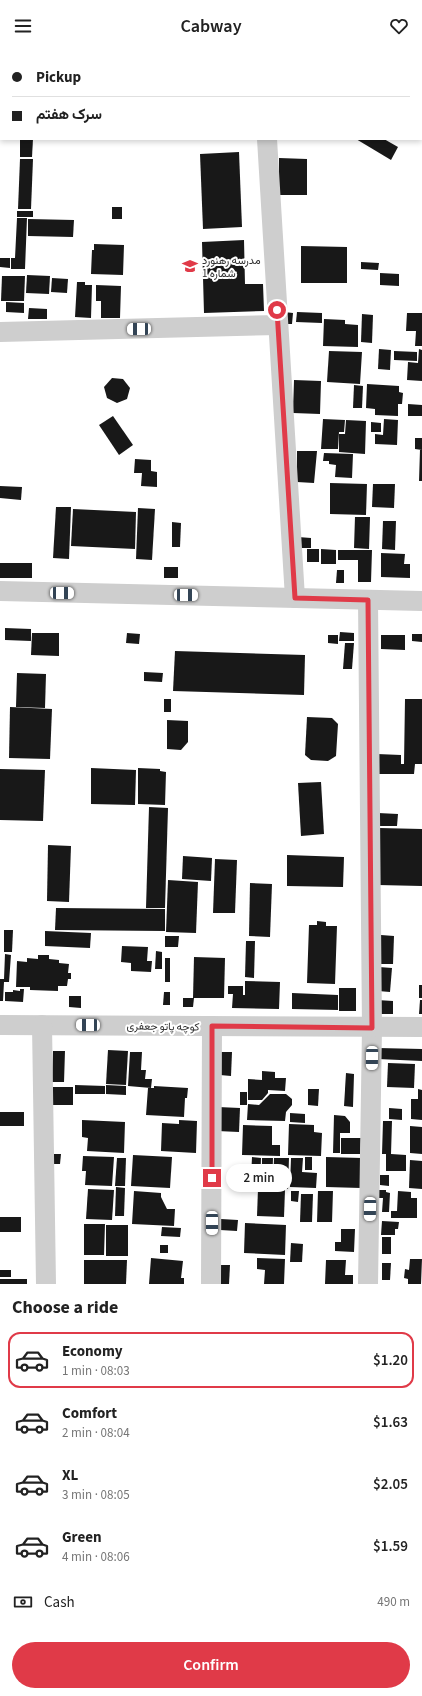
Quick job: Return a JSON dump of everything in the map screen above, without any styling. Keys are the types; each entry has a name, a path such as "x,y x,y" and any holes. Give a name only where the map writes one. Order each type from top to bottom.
{"street":[{"path":"267,140 295,598"},
{"path":"0,332 278,325"},
{"path":"0,591 422,601"},
{"path":"368,600 372,1028 368,1284"},
{"name":"کوچه پاتو جعفری","path":"0,1025 372,1028 422,1027"},
{"path":"42,1025 46,1284"},
{"path":"211,1284 212,1026"}],"building":[{"path":"20,140 33,140 32,157 20,157"},
{"path":"358,140 386,140 398,147 391,160"},
{"path":"239,152 242,227 203,229 200,154"},
{"path":"279,158 307,159 307,195 279,195"},
{"path":"20,159 33,159 31,209 18,209"},
{"path":"112,207 122,207 122,219 112,219"},
{"path":"17,211 33,211 33,217 17,217"},
{"path":"17,218 27,218 25,269 11,269 11,258 15,258"},
{"path":"28,219 74,220 73,237 28,236"},
{"path":"244,240 245,284 263,284 264,311 204,313 202,242"},
{"path":"94,244 124,245 123,275 91,274 92,250 94,250"},
{"path":"301,246 347,247 347,283 301,283"},
{"path":"0,258 10,258 10,268 0,267"},
{"path":"361,262 379,263 378,270 361,269"},
{"path":"380,273 399,274 399,286 380,285"},
{"path":"27,275 50,276 49,294 26,293"},
{"path":"2,276 25,276 24,301 1,301"},
{"path":"52,278 68,279 67,293 51,292"},
{"path":"77,282 85,282 85,285 92,285 91,318 75,317"},
{"path":"96,285 121,286 120,318 101,318 101,301 96,301"},
{"path":"6,302 24,303 24,313 6,312"},
{"path":"29,308 47,309 47,319 28,319"},
{"path":"284,312 293,313 292,324 283,324"},
{"path":"297,312 322,313 322,323 296,322"},
{"path":"407,313 422,313 422,346 415,346 416,331 406,331"},
{"path":"362,314 373,315 372,343 361,342"},
{"path":"324,319 345,320 345,324 358,325 358,347 323,346"},
{"path":"379,349 391,350 390,370 378,369"},
{"path":"419,349 422,350 422,381 407,380 408,362 418,363"},
{"path":"329,351 362,352 360,384 327,382"},
{"path":"394,351 417,352 417,361 394,360"},
{"path":"112,378 123,379 130,388 127,399 117,403 107,398 104,387"},
{"path":"294,380 321,381 320,414 293,413"},
{"path":"367,384 399,386 399,392 403,393 402,404 398,404 398,416 375,415 375,409 366,408"},
{"path":"354,385 363,386 362,408 353,408"},
{"path":"408,404 422,405 422,416 408,416"},
{"path":"113,416 133,445 119,455 99,425"},
{"path":"323,419 345,420 344,432 339,432 338,449 321,449"},
{"path":"384,419 398,420 397,445 375,444 375,434 383,435"},
{"path":"346,420 366,421 365,454 339,452 339,434 345,434"},
{"path":"371,422 381,423 381,432 371,432"},
{"path":"415,438 422,438 422,450 415,449"},
{"path":"420,450 422,450 422,481 419,481"},
{"path":"297,451 317,451 314,483 297,482"},
{"path":"324,453 353,454 352,478 335,477 336,465 329,464 329,461 323,461"},
{"path":"135,459 151,460 151,471 157,472 157,487 141,486 142,473 134,473"},
{"path":"330,483 367,484 366,515 330,514"},
{"path":"373,484 395,484 394,508 372,507"},
{"path":"0,486 22,487 21,500 0,498"},
{"path":"56,507 71,507 69,559 53,558"},
{"path":"138,508 155,509 152,560 136,559"},
{"path":"73,509 136,512 135,549 71,546"},
{"path":"355,517 370,517 369,549 354,548"},
{"path":"383,521 396,521 395,550 382,549"},
{"path":"172,522 181,523 180,547 172,547"},
{"path":"298,537 311,538 311,548 298,548"},
{"path":"307,549 319,549 319,562 307,562"},
{"path":"321,549 336,550 336,564 321,564"},
{"path":"338,550 372,550 371,582 358,582 358,560 338,560"},
{"path":"381,553 405,554 404,564 410,564 410,578 381,577"},
{"path":"0,563 32,563 32,578 0,578"},
{"path":"164,567 178,567 178,578 164,578"},
{"path":"337,570 344,570 344,583 336,583"},
{"path":"5,628 31,629 31,641 5,640"},
{"path":"340,632 354,633 354,641 339,641"},
{"path":"32,633 59,633 59,656 31,655"},
{"path":"127,633 140,634 139,644 126,643"},
{"path":"412,634 422,634 422,642 412,641"},
{"path":"328,635 338,635 338,644 328,643"},
{"path":"381,635 405,635 405,650 381,649"},
{"path":"345,643 354,643 352,669 343,669"},
{"path":"175,651 305,655 304,695 173,691"},
{"path":"144,672 163,673 162,682 144,681"},
{"path":"17,673 46,674 45,708 16,707"},
{"path":"164,699 171,699 171,712 164,712"},
{"path":"405,699 422,699 422,764 415,764 414,774 376,774 377,754 401,755 401,764 404,764"},
{"path":"10,707 52,709 50,759 9,758"},
{"path":"307,717 332,718 338,724 336,756 328,761 311,760 305,755"},
{"path":"167,720 188,721 188,742 181,750 167,749"},
{"path":"91,768 136,770 135,805 91,804"},
{"path":"138,768 160,769 160,771 166,772 165,805 138,804"},
{"path":"0,769 45,770 43,821 0,820"},
{"path":"321,782 324,834 301,836 298,783"},
{"path":"149,807 168,808 165,908 146,908"},
{"path":"378,813 398,814 397,826 378,826"},
{"path":"379,828 422,829 422,886 378,885"},
{"path":"48,845 71,846 69,902 47,901"},
{"path":"287,855 344,857 343,887 287,886"},
{"path":"183,856 212,858 211,881 182,879"},
{"path":"215,859 237,860 235,913 213,913"},
{"path":"168,880 198,882 196,933 166,932"},
{"path":"250,883 272,884 270,937 249,936"},
{"path":"56,908 165,909 165,931 55,930"},
{"path":"317,921 326,922 326,926 337,926 335,984 307,983 309,925 317,925"},
{"path":"4,930 13,930 12,952 4,952"},
{"path":"45,931 91,933 90,948 45,946"},
{"path":"381,935 394,936 393,964 380,964"},
{"path":"165,936 179,936 178,947 165,947"},
{"path":"246,941 255,941 254,978 245,977"},
{"path":"122,946 148,947 147,961 152,961 151,972 131,971 131,963 121,962"},
{"path":"156,951 162,952 162,969 155,969"},
{"path":"5,954 11,955 9,982 4,982 3,1001 0,1001 0,979 4,979"},
{"path":"38,955 49,955 49,959 59,960 59,963 69,964 68,973 71,973 71,979 68,979 67,986 58,986 58,991 30,990 30,987 16,987 17,961 27,962 27,958 38,959"},
{"path":"194,957 225,958 224,998 193,998"},
{"path":"165,958 170,958 170,982 165,982"},
{"path":"379,967 392,968 390,992 378,991"},
{"path":"245,981 280,982 279,1009 232,1008 233,994 228,994 228,986 243,986 243,995 245,995"},
{"path":"419,985 422,985 422,998 419,998"},
{"path":"339,988 356,988 356,1011 339,1011"},
{"path":"20,989 24,989 23,1002 5,1001 5,992 13,992 13,990 20,991"},
{"path":"164,992 170,992 170,1005 163,1005"},
{"path":"292,993 338,995 338,1010 292,1009"},
{"path":"69,996 81,996 81,1008 69,1007"},
{"path":"183,998 194,998 193,1007 183,1007"},
{"path":"377,1000 393,1001 393,1014 376,1014"},
{"path":"420,1000 422,1000 422,1014 419,1014"},
{"path":"378,1048 422,1049 422,1061 378,1059"},
{"path":"108,1050 128,1051 126,1085 106,1084"},
{"path":"53,1051 65,1051 64,1082 52,1082"},
{"path":"130,1052 142,1052 141,1070 146,1070 145,1079 152,1079 151,1088 128,1086"},
{"path":"221,1052 232,1052 231,1076 220,1075"},
{"path":"388,1063 415,1064 414,1088 387,1087"},
{"path":"262,1071 275,1072 275,1078 286,1078 285,1091 268,1090 268,1093 262,1100 248,1100 248,1079 262,1080"},
{"path":"346,1073 354,1074 353,1107 344,1106"},
{"path":"75,1085 105,1086 105,1094 75,1094"},
{"path":"106,1085 126,1086 126,1095 106,1094"},
{"path":"154,1086 188,1088 187,1098 185,1098 184,1117 146,1115 148,1088 154,1088"},
{"path":"53,1087 73,1087 73,1105 53,1105"},
{"path":"308,1089 319,1089 318,1106 308,1105"},
{"path":"418,1089 422,1090 422,1120 411,1119 411,1099 418,1099"},
{"path":"240,1092 247,1092 247,1105 240,1105"},
{"path":"270,1094 286,1094 292,1099 292,1105 286,1112 285,1121 247,1120 248,1104 259,1105"},
{"path":"218,1107 240,1108 239,1132 217,1131"},
{"path":"389,1108 402,1109 402,1120 389,1119"},
{"path":"0,1112 24,1112 24,1126 0,1126"},
{"path":"290,1113 305,1114 305,1123 290,1122"},
{"path":"334,1115 345,1116 350,1122 350,1133 340,1133 340,1153 333,1153"},
{"path":"82,1120 125,1122 124,1153 87,1151 88,1138 82,1137"},
{"path":"179,1120 197,1121 196,1153 161,1151 162,1123 179,1124"},
{"path":"383,1121 392,1121 391,1154 406,1155 406,1171 386,1171 386,1154 382,1154"},
{"path":"289,1124 314,1125 314,1132 322,1133 321,1156 288,1155"},
{"path":"243,1125 272,1126 272,1145 280,1145 280,1156 242,1155"},
{"path":"410,1126 422,1127 422,1154 410,1153"},
{"path":"341,1138 361,1138 360,1154 341,1154"},
{"path":"54,1154 61,1154 60,1164 54,1164"},
{"path":"133,1155 172,1157 170,1188 131,1186"},
{"path":"83,1156 114,1157 112,1186 85,1185 86,1171 82,1171"},
{"path":"252,1157 261,1158 260,1185 255,1185 255,1178 251,1178"},
{"path":"305,1157 312,1157 312,1170 305,1170"},
{"path":"326,1157 362,1158 361,1188 326,1187"},
{"path":"117,1158 126,1158 125,1186 115,1186"},
{"path":"262,1158 273,1158 272,1187 262,1187"},
{"path":"274,1158 289,1158 288,1189 273,1188"},
{"path":"291,1158 303,1158 302,1172 317,1173 316,1188 290,1187"},
{"path":"410,1160 422,1161 422,1189 409,1188"},
{"path":"380,1175 389,1175 389,1186 380,1185"},
{"path":"245,1179 254,1179 254,1187 245,1187"},
{"path":"116,1187 125,1188 124,1216 115,1216"},
{"path":"88,1189 114,1190 112,1220 86,1219"},
{"path":"258,1189 285,1190 284,1217 257,1216"},
{"path":"377,1190 386,1190 386,1192 390,1193 389,1212 382,1212 383,1198 377,1198"},
{"path":"134,1191 161,1193 161,1197 167,1209 175,1209 174,1226 132,1224"},
{"path":"291,1191 299,1191 298,1202 291,1201"},
{"path":"318,1191 333,1191 332,1222 317,1222"},
{"path":"398,1191 411,1192 411,1198 417,1198 417,1218 391,1218 391,1211 397,1211"},
{"path":"301,1194 313,1194 312,1222 300,1222"},
{"path":"0,1217 21,1217 21,1232 0,1232"},
{"path":"221,1219 238,1220 237,1231 220,1230"},
{"path":"382,1221 399,1222 398,1229 395,1229 395,1235 381,1235"},
{"path":"245,1223 286,1225 285,1255 244,1253"},
{"path":"84,1224 105,1224 104,1255 84,1255"},
{"path":"106,1225 128,1225 128,1256 106,1256"},
{"path":"162,1227 181,1228 180,1237 161,1236"},
{"path":"341,1229 355,1229 354,1252 335,1251 335,1242 341,1242"},
{"path":"382,1237 391,1237 391,1254 382,1254"},
{"path":"291,1243 303,1244 302,1262 290,1262"},
{"path":"160,1245 168,1245 168,1253 160,1253"},
{"path":"151,1258 183,1261 181,1278 184,1278 184,1284 149,1284"},
{"path":"257,1258 285,1259 284,1284 264,1284 265,1270 257,1269"},
{"path":"410,1259 422,1259 421,1284 408,1284 408,1279 404,1278 405,1269 409,1270"},
{"path":"84,1260 127,1260 126,1284 84,1284"},
{"path":"326,1260 346,1260 345,1275 353,1275 353,1284 325,1284"},
{"path":"382,1263 391,1263 390,1280 382,1280"},
{"path":"220,1265 230,1265 229,1284 220,1284"},
{"path":"0,1270 11,1270 11,1277 0,1277"},
{"path":"0,1279 27,1279 27,1284 0,1284"}],"place":[{"name":"مدرسه رهنورد شماره 1","path":"190,266"}],"route":[{"path":"212,1178 212,1026 372,1028 368,600 295,598 277,310"}]}
